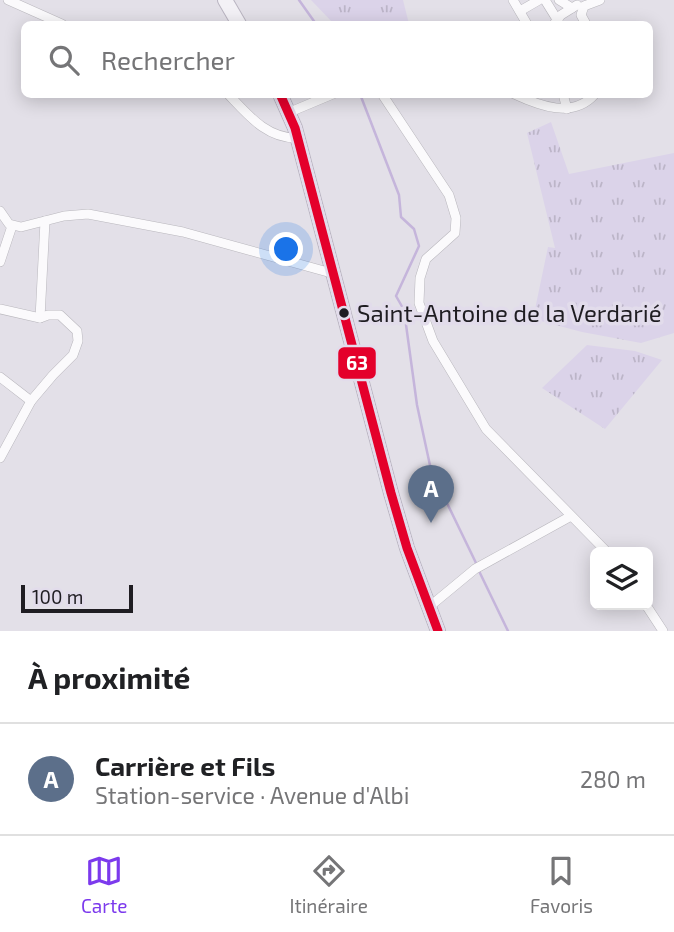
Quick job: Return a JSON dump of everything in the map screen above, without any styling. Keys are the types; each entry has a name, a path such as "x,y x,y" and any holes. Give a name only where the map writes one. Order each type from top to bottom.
{"main road":[{"path":"225,0 237,21"},
{"path":"282,98 298,138 407,548 438,631"}],"street":[{"path":"9,0 55,21"},
{"path":"513,0 525,21"},
{"path":"520,11 539,0"},
{"path":"545,0 560,21 576,5"},
{"path":"559,0 576,5 600,0"},
{"path":"576,5 584,21"},
{"path":"232,98 264,129 285,138 298,138"},
{"path":"290,112 323,98"},
{"path":"385,98 446,189 454,208 455,233 426,259 420,278 419,303 433,341 486,429 602,547"},
{"path":"523,98 540,105 567,109 580,107 590,98"},
{"path":"564,98 567,109"},
{"path":"0,211 12,226 20,227 64,216 89,214 183,232 335,274"},
{"path":"40,318 46,221"},
{"path":"0,262 12,226"},
{"path":"0,309 40,318 52,315 66,318 77,331 78,341 73,355 31,401 0,458"},
{"path":"0,377 31,401"},
{"path":"429,607 477,568 571,516"},
{"path":"649,610 663,631"}],"green space":[{"path":"311,0 403,0 408,21 331,21"},
{"path":"551,122 569,174 674,153 674,333 641,343 533,319 548,247 555,248 527,133"},
{"path":"587,345 635,351 662,360 605,429 542,388"}],"waterway":[{"path":"299,0 314,21"},
{"path":"362,98 399,195 401,217 414,229 419,246 396,296 404,310 417,405 431,470 477,565"},
{"path":"479,571 508,631"}],"transit line":[{"name":"63","path":"282,98 295,128 407,548 438,631"}],"place":[{"name":"Saint-Antoine de la Verdarié","path":"344,313"},
{"name":"Carrière et Fils","path":"431,523"}]}
